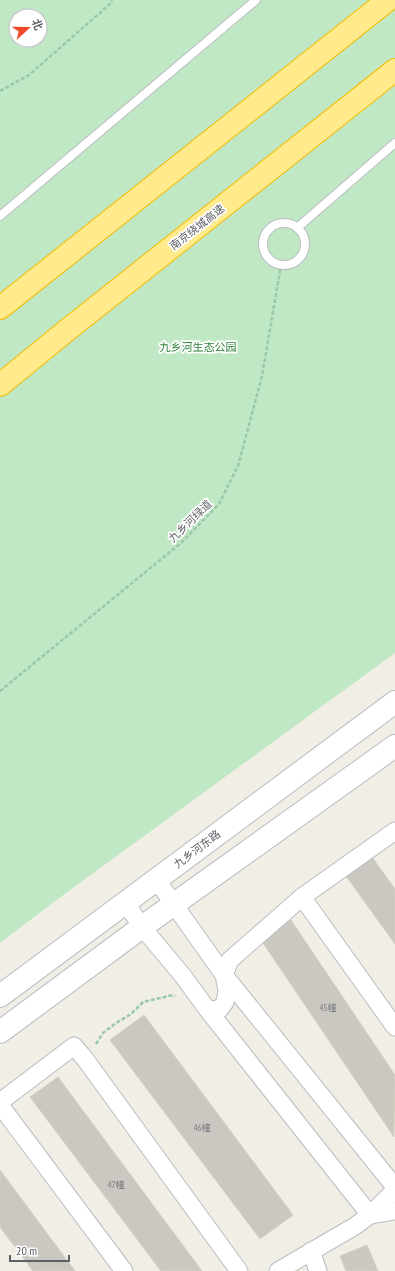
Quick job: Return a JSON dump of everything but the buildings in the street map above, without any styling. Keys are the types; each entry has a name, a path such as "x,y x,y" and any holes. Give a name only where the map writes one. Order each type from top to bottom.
{"highway":[{"path":"0,308 388,0"},
{"name":"南京绕城高速","path":"0,385 395,70"}],"main road":[{"name":"九乡河东路","path":"0,996 395,702"},
{"path":"0,1032 395,746"}],"street":[{"path":"207,1009 219,1010 226,1002 228,991 224,975 230,960 302,897 395,831"},
{"path":"156,879 224,975 395,1188 370,1215 355,1226 278,1271"},
{"path":"302,897 395,1027"},
{"path":"125,902 142,928 183,976 207,1009 370,1215"},
{"path":"0,1102 74,1046 239,1271"},
{"path":"0,1105 124,1271"},
{"path":"370,1215 395,1209"},
{"path":"310,1251 318,1271"}],"lane":[{"path":"0,216 256,0"},
{"path":"298,228 395,143"},
{"path":"284,223 298,228 305,240 305,246 304,253 294,263 281,265 274,264 269,259 263,246 266,233 277,224 284,223"}],"path":[{"path":"0,91 29,75 109,5 112,0"},
{"name":"九乡河绿道","path":"0,691 181,543 219,504 238,466 262,376 281,265"},
{"path":"85,1059 102,1033 131,1014 143,1002 173,995 207,1009"}],"green space":[{"name":"九乡河生态公园","path":"0,0 395,0 395,653 55,901 0,943"}]}
